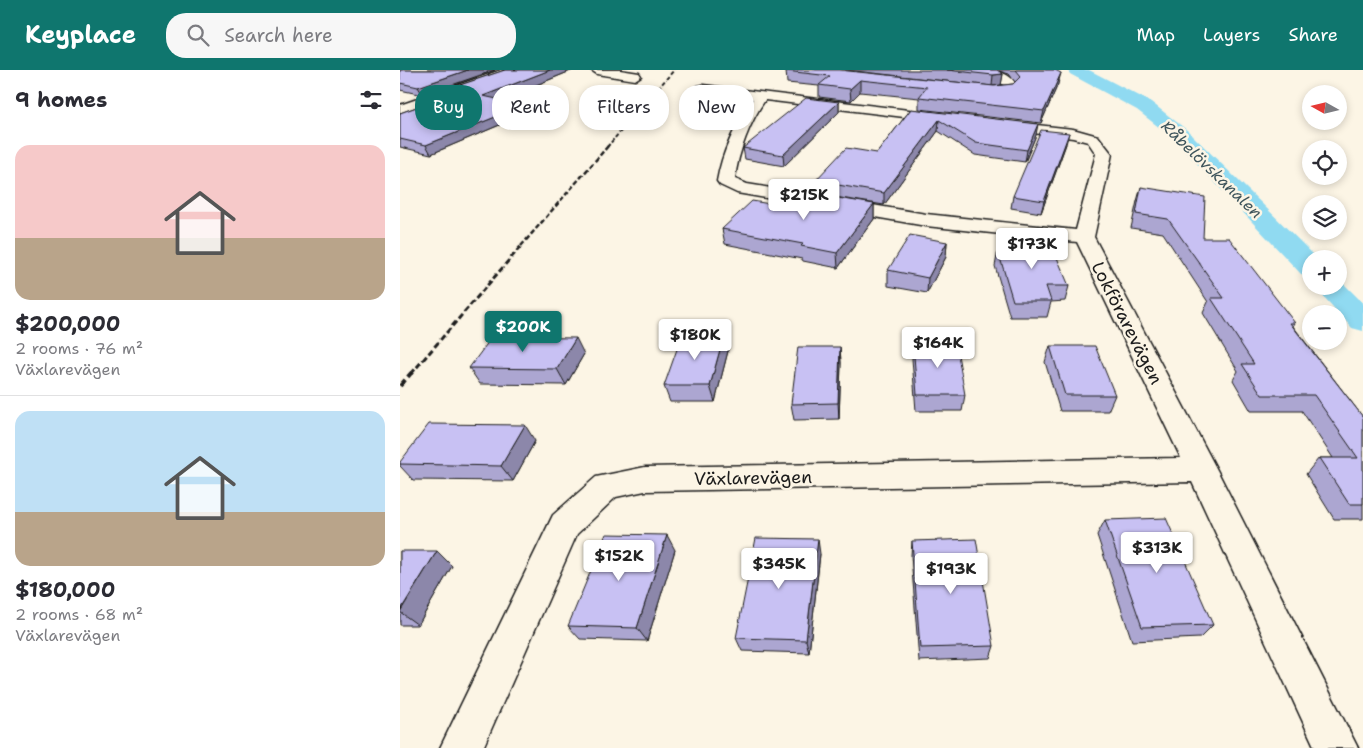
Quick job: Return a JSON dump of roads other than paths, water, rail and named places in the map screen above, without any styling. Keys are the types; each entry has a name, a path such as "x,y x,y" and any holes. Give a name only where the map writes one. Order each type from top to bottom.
{"street":[{"path":"400,110 513,70"},
{"path":"597,70 635,76"},
{"path":"963,89 1006,92 1012,88 1010,82 986,71"},
{"path":"754,95 957,120"},
{"path":"762,96 754,106 727,168 726,180 743,189 926,220 1084,237 1104,154 1093,139 1073,134 986,123"},
{"name":"Lokförarevägen","path":"1084,237 1202,470 1337,748"},
{"name":"Växlarevägen","path":"461,748 565,525 607,486 645,479 1202,470"}],"waterway":[{"name":"Råbelövskanalen","path":"1076,70 1144,106 1181,135 1302,259"},
{"name":"Råbelövskanalen","path":"1338,295 1363,321"}],"railway":[{"path":"607,147 674,70"},
{"path":"521,246 608,146"},
{"path":"411,374 522,245"},
{"path":"400,386 412,372"}]}
